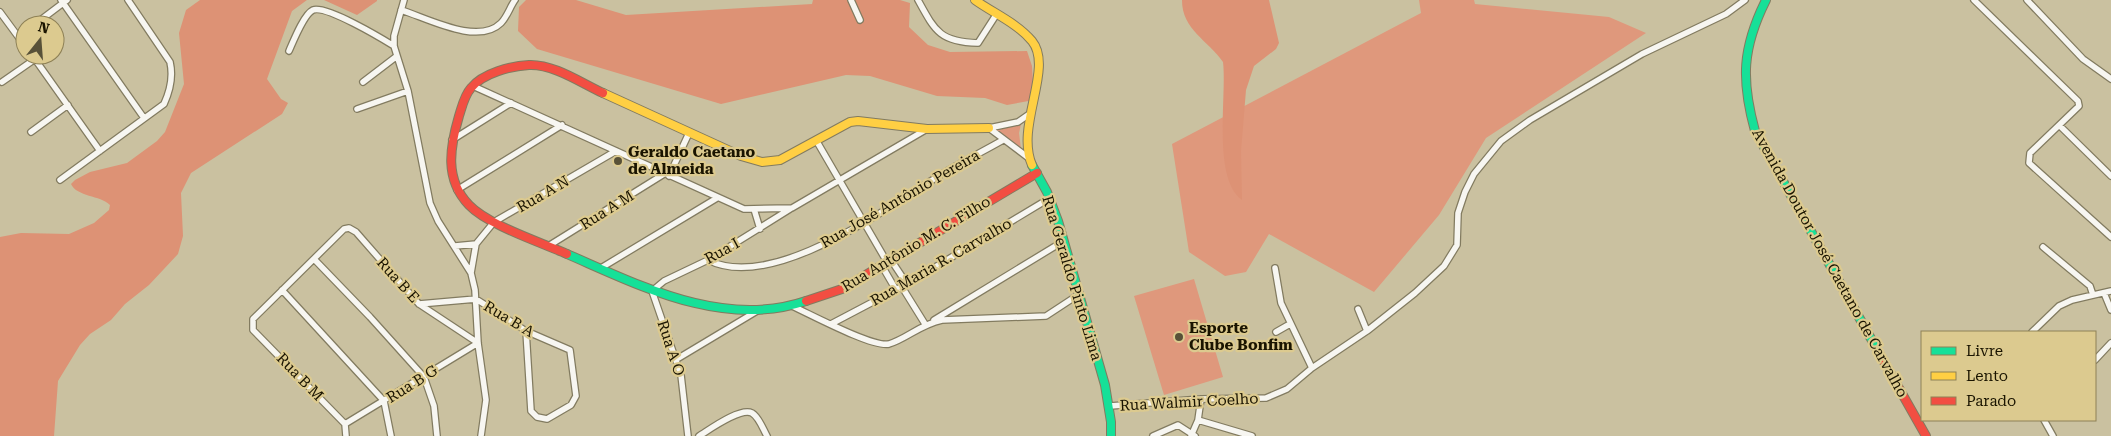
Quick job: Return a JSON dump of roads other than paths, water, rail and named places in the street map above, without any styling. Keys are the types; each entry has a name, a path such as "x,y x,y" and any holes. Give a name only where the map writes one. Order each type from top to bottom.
{"street":[{"path":"60,180 164,104 168,96 172,70 167,56 128,0"},
{"path":"404,0 394,36 394,46 408,91 430,203 438,221 471,272"},
{"path":"401,10 464,31 478,32 491,30 501,23 515,0"},
{"path":"851,0 860,20"},
{"path":"918,0 935,29 943,36 961,41 978,42 996,15 976,0"},
{"name":"Rua Walmir Coelho","path":"1110,406 1266,398 1287,390 1312,368 1367,331 1414,294 1444,266 1457,245 1458,213 1465,192 1474,174 1501,141 1530,120 1642,54 1726,14 1745,0"},
{"name":"Avenida Doutor José Caetano de Carvalho","path":"1766,0 1754,24 1744,65 1744,92 1755,131 1926,436"},
{"path":"1974,0 2078,101 2079,106 2030,153 2029,163 2111,237"},
{"path":"2027,0 2082,59 2111,79"},
{"path":"46,15 63,1 144,118"},
{"path":"289,50 309,13 315,10 326,12 354,24 394,46"},
{"path":"0,12 15,32"},
{"name":"Rua Geraldo Pinto Lima","path":"996,15 1028,36 1036,49 1038,63 1026,131 1030,160 1050,198 1110,406 1111,436"},
{"path":"363,82 397,56"},
{"path":"562,125 458,190 449,160 452,140 464,101 474,86 514,67 537,64 741,156 770,163 858,120 927,129 955,127 989,128 1018,122 1028,115"},
{"path":"2,82 23,65"},
{"path":"39,65 100,151"},
{"path":"474,86 744,209 792,208"},
{"path":"357,109 408,91"},
{"path":"452,140 511,104"},
{"path":"31,132 68,106"},
{"path":"2060,126 2111,176"},
{"path":"989,128 1030,160"},
{"name":"Rua I","path":"652,291 664,281 708,260 792,208 927,129"},
{"path":"667,175 689,133"},
{"path":"816,140 887,263 927,323"},
{"name":"Rua José Antônio Pereira","path":"708,260 716,264 735,266 760,265 801,254 834,240 935,178 1003,140"},
{"name":"Rua A N","path":"476,244 494,222 616,151"},
{"name":"Rua Antônio M. C. Filho","path":"458,190 470,208 494,222 652,291 697,305 757,311 792,306 842,289 1037,173"},
{"name":"Rua A M","path":"550,245 667,175"},
{"path":"601,268 717,198"},
{"name":"Rua Maria R. Carvalho","path":"831,324 902,287 1050,198"},
{"path":"754,209 760,229"},
{"name":"Rua B E","path":"314,259 340,232 349,228 356,232 419,304 478,343"},
{"path":"792,306 879,344 893,342 1062,242"},
{"path":"455,246 476,244 471,272 476,299 478,343 486,400 481,436"},
{"path":"2043,247 2090,286 2093,295"},
{"path":"391,436 384,401 282,290 314,259 424,377 434,406 437,436"},
{"path":"887,263 902,287"},
{"path":"1275,268 1281,302 1312,368"},
{"name":"Rua B M","path":"282,290 253,319 253,330 345,424"},
{"name":"Rua A O","path":"652,291 681,375 688,436"},
{"path":"2033,331 2059,306 2093,295 2108,292 2111,310"},
{"path":"927,323 942,320 1046,316 1078,295"},
{"path":"419,304 476,299"},
{"name":"Rua B A","path":"476,299 526,331 570,350 576,392 571,405 547,419 537,417 531,407 526,331"},
{"path":"1358,309 1367,331"},
{"path":"735,310 739,322"},
{"path":"677,359 757,311"},
{"path":"1276,332 1290,324"},
{"name":"Rua B G","path":"345,424 478,343"},
{"path":"2096,359 2111,343"},
{"path":"1153,436 1178,425 1193,436 1201,400"},
{"path":"699,436 736,414 745,412 755,416 768,436"},
{"path":"1198,420 1252,436"},
{"path":"2045,421 2053,436"},
{"path":"345,424 346,436"}],"place":[{"name":"Geraldo Caetano de Almeida","path":"618,161"},
{"name":"Esporte Clube Bonfim","path":"1179,337"}]}
